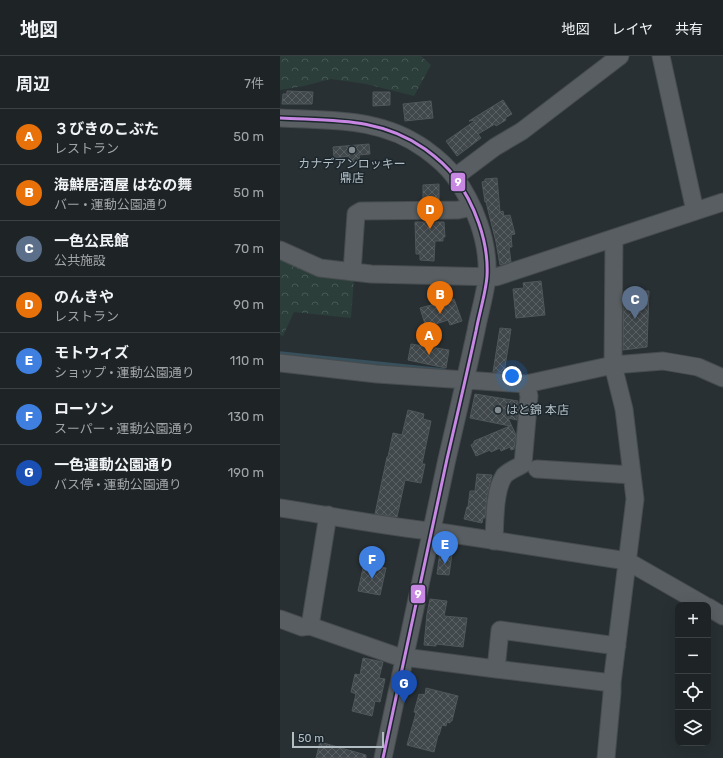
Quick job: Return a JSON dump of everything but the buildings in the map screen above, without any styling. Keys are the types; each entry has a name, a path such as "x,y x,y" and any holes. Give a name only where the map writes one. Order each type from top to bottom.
{"street":[{"path":"455,177 495,147 522,131 620,56"},
{"path":"661,56 695,211"},
{"path":"280,118 360,122 386,129 410,139 438,158 455,177 477,217 482,236 487,276 383,758"},
{"path":"280,250 320,268 352,272 371,274 496,277 723,202"},
{"path":"352,272 356,214 361,211 458,210 472,207"},
{"path":"606,758 612,683 635,499 624,408 613,365 614,238"},
{"path":"280,363 377,374 526,384 613,365 663,361 698,367 723,378"},
{"path":"494,541 499,486 505,474 522,464 529,396 526,384"},
{"path":"537,469 632,475"},
{"path":"280,508 627,561 699,602"},
{"path":"310,626 328,515"},
{"path":"711,609 723,616"},
{"path":"280,619 302,627 310,626 396,656 612,683"},
{"path":"496,669 500,630 617,646"}],"green space":[{"path":"280,56 421,56 431,65 414,96 366,84 331,79 280,90"},
{"path":"280,260 319,277 354,279 351,318 294,312 283,336 280,335"}],"waterway":[{"path":"280,353 444,370"}],"transit line":[{"name":"9","path":"280,118 337,121 373,126 391,131 425,149 448,168 468,198 479,223 486,249 487,276 484,296 439,496 383,758"}],"place":[{"name":"カナデアンロッキー 鼎店","path":"352,150"},
{"name":"のんきや","path":"430,229"},
{"name":"海鮮居酒屋 はなの舞","path":"440,314"},
{"name":"一色公民館","path":"635,319"},
{"name":"３びきのこぶた","path":"429,355"},
{"name":"はと錦 本店","path":"498,410"},
{"name":"モトウィズ","path":"445,564"},
{"name":"ローソン","path":"372,579"},
{"name":"一色運動公園通り","path":"404,703"}]}
